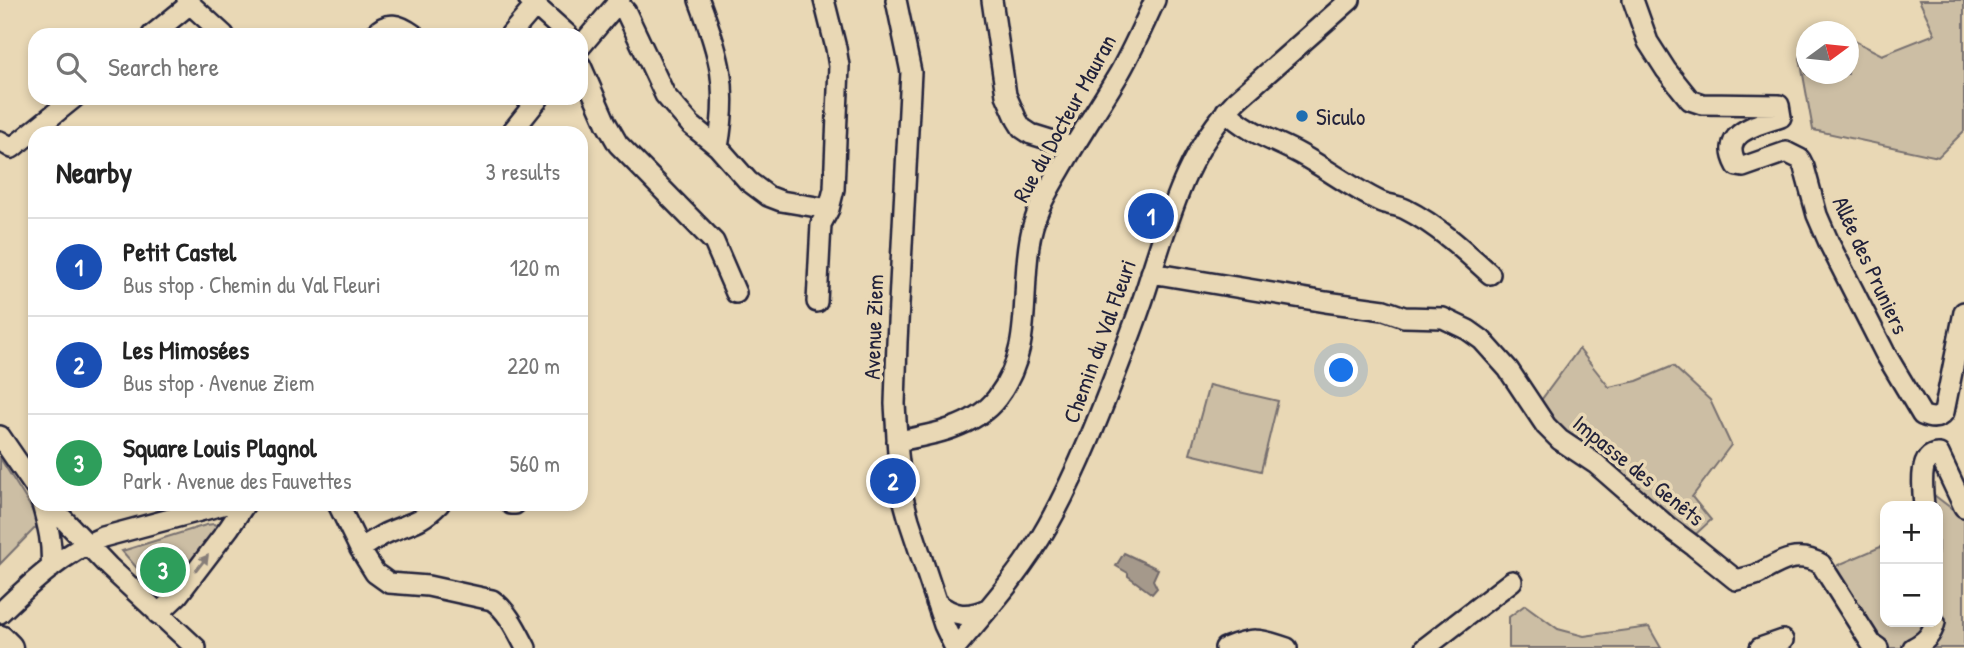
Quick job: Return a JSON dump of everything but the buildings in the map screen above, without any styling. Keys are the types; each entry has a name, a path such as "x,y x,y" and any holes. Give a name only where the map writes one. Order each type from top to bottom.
{"highway":[{"path":"0,640 8,648"}],"street":[{"path":"699,0 714,42 724,91 718,147"},
{"path":"817,302 821,224 829,209 834,189 839,66 824,0"},
{"name":"Avenue Ziem","path":"896,0 911,72 897,342 897,441 904,498 916,542 955,648"},
{"path":"992,0 1006,95 1017,120 1031,134 1073,147"},
{"name":"Rue du Docteur Mauran","path":"897,441 970,421 995,400 1008,382 1022,342 1031,234 1041,205 1073,147 1122,69 1154,0"},
{"name":"Chemin du Val Fleuri","path":"955,648 1023,563 1048,526 1074,473 1123,354 1173,204 1196,154 1226,111 1350,0"},
{"name":"Allée des Pruniers","path":"1633,0 1647,42 1690,100 1702,103 1779,105 1781,117 1746,129 1738,135 1731,149 1732,158 1737,166 1743,167 1786,152 1800,159 1817,215 1830,245 1885,353 1922,415 1929,418 1935,419 1944,412 1964,312"},
{"path":"588,38 619,1 665,95 691,125 718,147 748,181 768,196 781,201 829,209"},
{"path":"160,28 189,2 216,28"},
{"path":"515,28 532,3 560,28"},
{"path":"381,28 389,25 404,28"},
{"path":"588,82 618,144 714,242 736,293"},
{"path":"39,126 65,105"},
{"path":"517,126 533,105"},
{"path":"1226,111 1239,123 1262,137 1298,153 1380,201 1402,207 1420,217 1490,274"},
{"path":"0,141 12,148 28,135"},
{"name":"Impasse des Genêts","path":"1152,273 1384,310 1404,317 1443,318 1468,330 1482,340 1508,369 1546,426 1560,440 1596,464 1667,526 1736,580 1756,575 1794,557 1809,557 1821,564 1871,643 1878,648"},
{"path":"0,436 28,477"},
{"path":"1924,501 1925,460 1934,453 1939,454 1964,507"},
{"path":"44,511 51,537 51,568"},
{"path":"55,511 86,544 196,648"},
{"path":"5,608 51,568 86,544 200,511"},
{"path":"158,614 178,595 240,511"},
{"path":"341,511 360,550 375,573 388,583 428,586 492,600 517,630 526,648"},
{"path":"360,550 432,511"},
{"path":"1425,648 1512,581"},
{"path":"936,602 946,611 957,614 968,615 989,608"},
{"path":"1913,648 1932,633 1934,627"},
{"path":"1225,648 1253,639 1287,648"},
{"path":"1760,648 1783,640"}],"shaded area":[{"path":"1919,0 1964,0 1964,131 1938,157 1813,130 1805,84 1859,84 1859,43 1882,55 1935,34"},
{"path":"1579,349 1609,387 1637,381 1673,366 1710,400 1731,445 1692,497 1711,520 1696,534 1677,529 1564,435 1539,403"},
{"path":"1209,385 1278,401 1261,471 1190,454"},
{"path":"0,458 28,502 28,511 32,511 39,524 0,564"},
{"path":"1934,495 1942,501 1929,501"},
{"path":"1943,502 1964,518 1964,648 1866,648 1831,568 1880,547 1880,627 1943,627"},
{"path":"214,524 220,529 173,589 157,591 122,551 206,525"},
{"path":"1124,553 1158,569 1153,580 1157,588 1152,594 1116,566"},
{"path":"1525,605 1558,629 1584,636 1649,627 1661,648 1509,648 1509,617"}],"place":[{"name":"Siculo","path":"1302,116"},
{"name":"Petit Castel","path":"1151,216"},
{"name":"Les Mimosées","path":"893,481"},
{"name":"Square Louis Plagnol","path":"163,570"}]}
